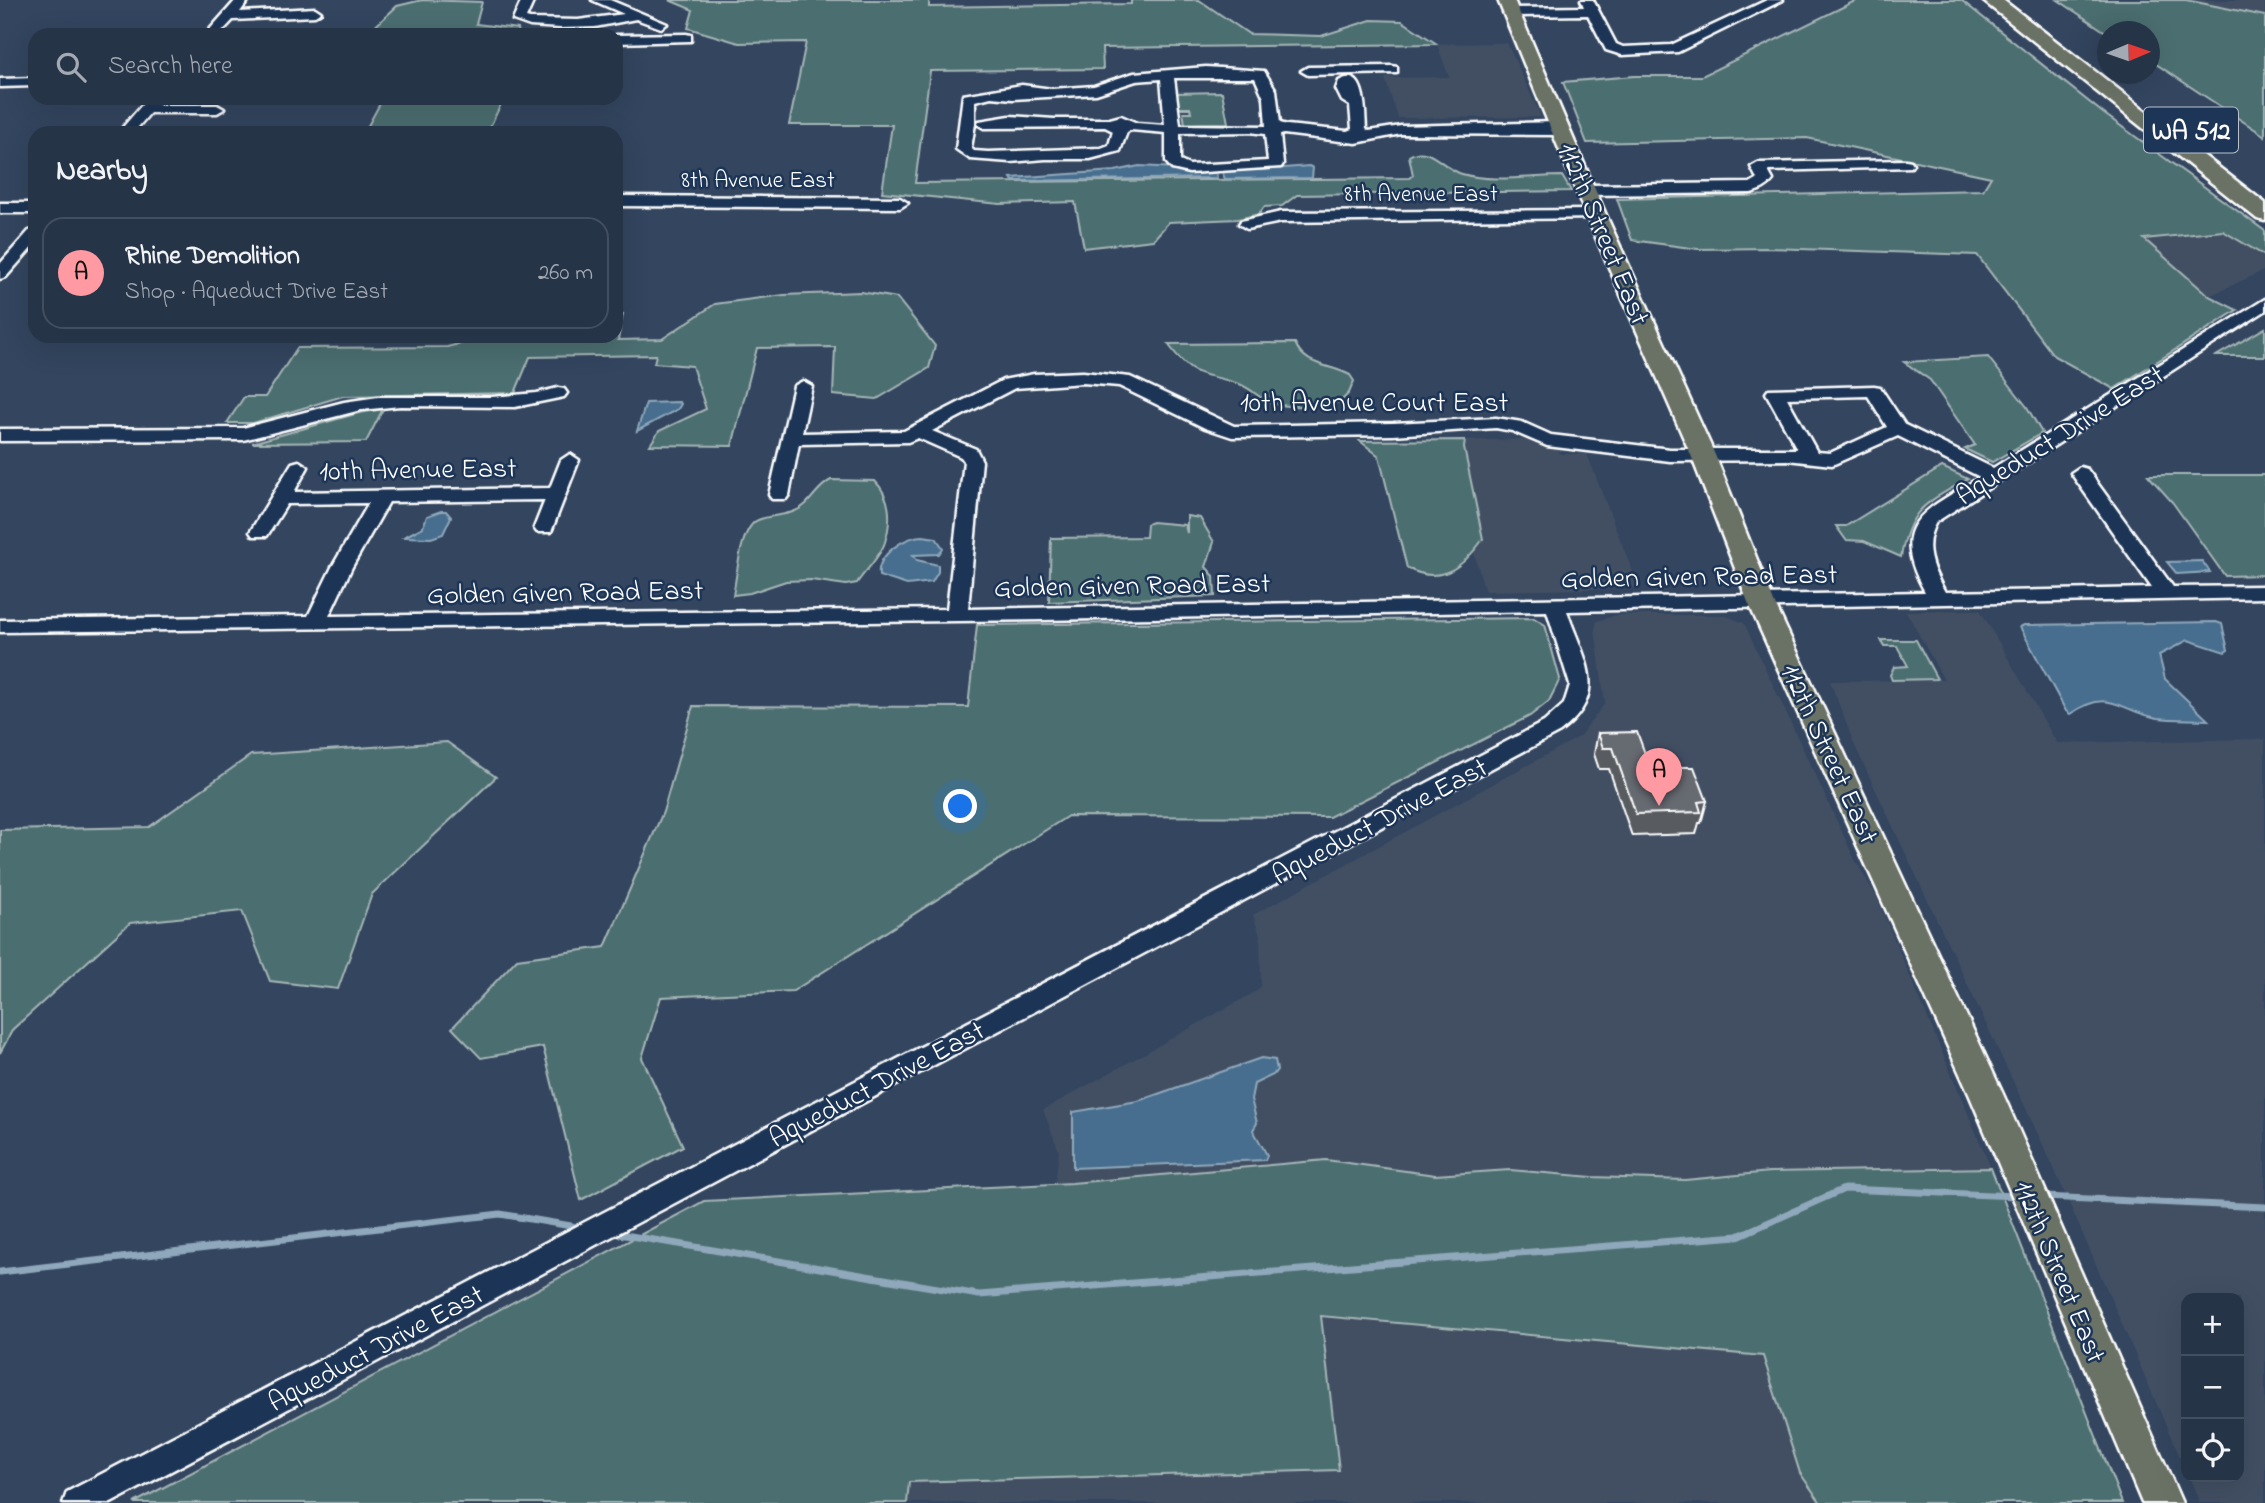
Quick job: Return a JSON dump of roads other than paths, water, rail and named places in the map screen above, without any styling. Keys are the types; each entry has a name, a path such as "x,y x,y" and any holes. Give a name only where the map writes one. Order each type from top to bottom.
{"highway":[{"name":"WA 512","path":"1991,0 2265,214"},
{"path":"2019,0 2097,59"},
{"name":"WA 512","path":"2129,84 2191,130"}],"main road":[{"name":"112th Street East","path":"1508,6 1596,215 1703,455 1761,601 1986,1094 2162,1503"}],"street":[{"path":"218,28 243,0"},
{"path":"528,0 517,19 525,22 610,22 637,15"},
{"path":"598,0 661,24"},
{"path":"1508,6 1590,5 1611,47 1622,51 1673,48 1777,0"},
{"path":"229,16 315,12"},
{"path":"623,38 686,38"},
{"path":"1308,71 1348,76 1392,70"},
{"path":"1170,74 1173,128 1173,162 1177,166 1189,169 1276,164 1273,128 1273,103 1262,76 1251,72 1206,71 1170,74 1134,77 1118,113 1115,148 1105,152 1010,158 970,155 962,149 968,124 968,98 975,94 1022,89 1049,92 1118,113 1173,128 1273,128 1359,135 1401,130 1478,129 1494,135 1506,129 1560,128"},
{"path":"1348,76 1356,90 1359,135 1366,156"},
{"path":"0,83 28,82"},
{"path":"131,126 150,105"},
{"path":"164,105 217,109"},
{"path":"968,124 1016,120 1049,122 1118,113"},
{"path":"1586,190 1751,188 1764,182 1758,167 1906,164"},
{"name":"8th Avenue East","path":"623,201 900,203"},
{"path":"0,208 28,208"},
{"name":"8th Avenue East","path":"1247,224 1281,217 1596,215"},
{"path":"0,274 28,242"},
{"name":"Aqueduct Drive East","path":"1938,599 1920,561 1917,537 1928,518 1985,472 2265,304"},
{"name":"10th Avenue Court East","path":"792,439 900,438 920,432 1009,384 1027,380 1107,379 1124,381 1211,424 1233,430 1393,429 1496,423 1516,426 1546,440 1670,455 1837,457 1898,429"},
{"path":"779,495 803,386"},
{"path":"1809,455 1775,393 1874,391 1898,429 1985,472"},
{"path":"0,435 243,434 281,428 362,404 398,401 526,400 558,393"},
{"path":"920,432 969,453 972,461 957,615"},
{"path":"544,528 570,460"},
{"path":"260,532 299,467"},
{"path":"2080,473 2167,594"},
{"name":"10th Avenue East","path":"282,498 556,494"},
{"path":"316,622 342,567 382,497"},
{"name":"Golden Given Road East","path":"0,626 957,615 2265,592"},
{"name":"Aqueduct Drive East","path":"79,1503 1552,727 1571,712 1580,696 1581,685 1555,605"}],"waterway":[{"path":"613,1233 979,1295 1738,1236 1844,1189 2017,1196"},
{"path":"2044,1197 2265,1207"},
{"path":"0,1272 500,1214 583,1228"}],"place":[{"name":"Rhine Demolition","path":"1659,806"}]}
